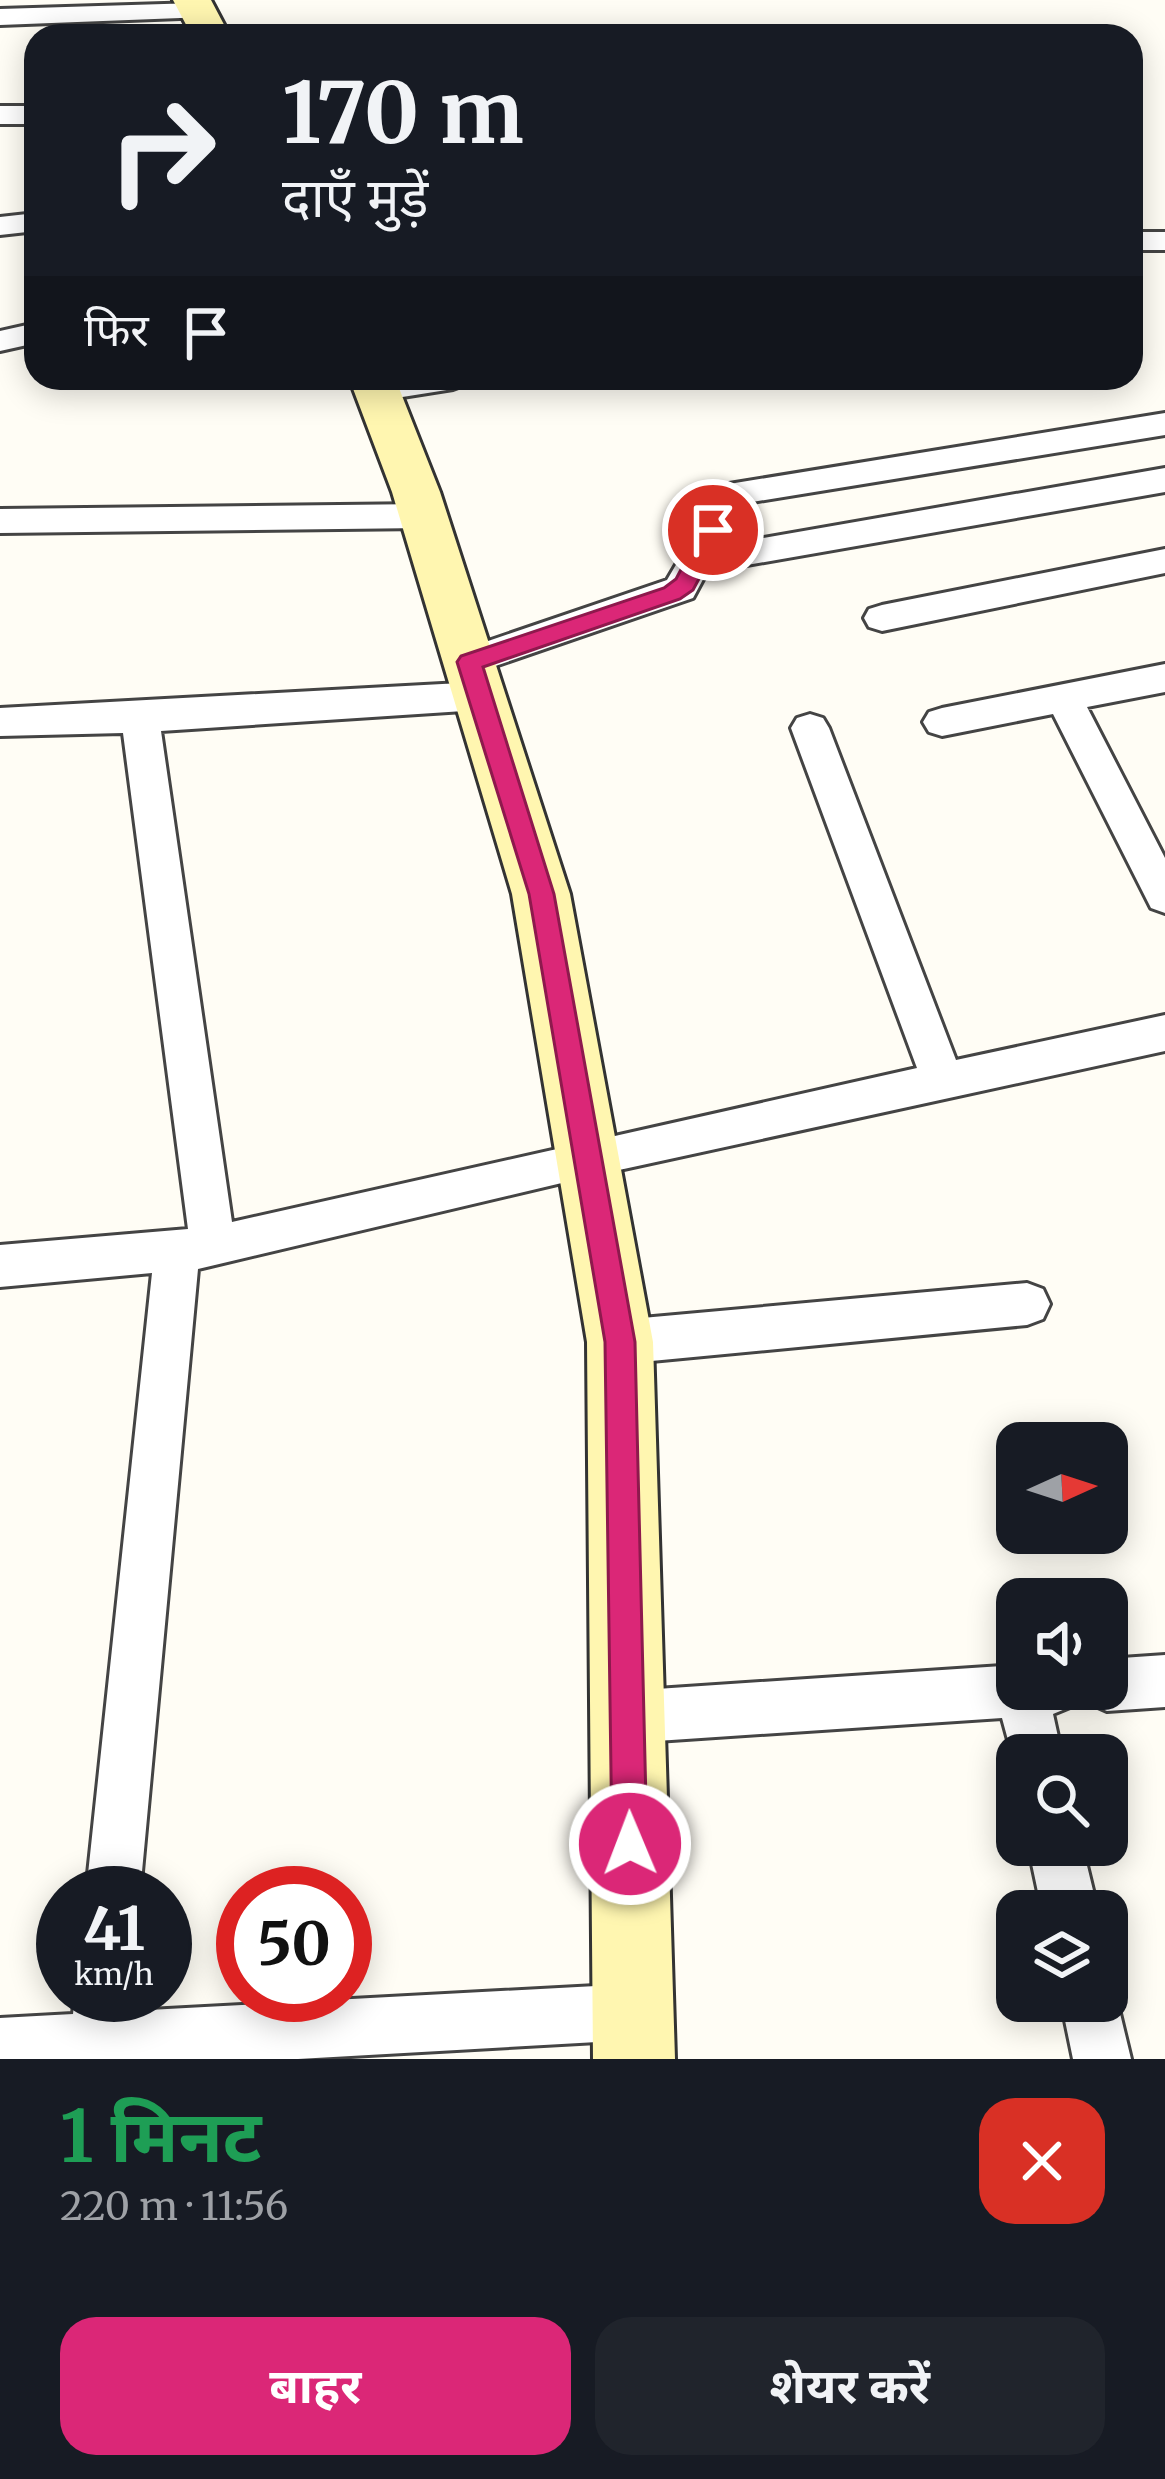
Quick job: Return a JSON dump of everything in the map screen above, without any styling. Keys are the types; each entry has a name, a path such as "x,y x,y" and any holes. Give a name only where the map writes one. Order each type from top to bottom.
{"main road":[{"path":"376,390 424,516 542,894 620,1342 634,2036"}],"street":[{"path":"0,17 200,16"},
{"path":"0,722 140,718 474,679 685,584 730,497 742,491 1165,424"},
{"path":"696,562 1165,481"},
{"path":"0,520 424,516"},
{"path":"882,618 1165,561"},
{"path":"942,722 1165,678"},
{"path":"1064,698 1165,897"},
{"path":"116,1866 195,1250 140,718"},
{"path":"810,728 943,1081"},
{"path":"0,1266 195,1250 587,1158 1165,1034"},
{"path":"620,1342 1028,1304"},
{"path":"1128,1684 1165,1681"},
{"path":"627,1717 996,1693"},
{"path":"1094,2022 1102,2059"},
{"path":"0,2047 100,2032 634,2036"}],"route":[{"path":"630,1844 620,1342 542,894 469,662 672,593 685,584 713,530"}]}
